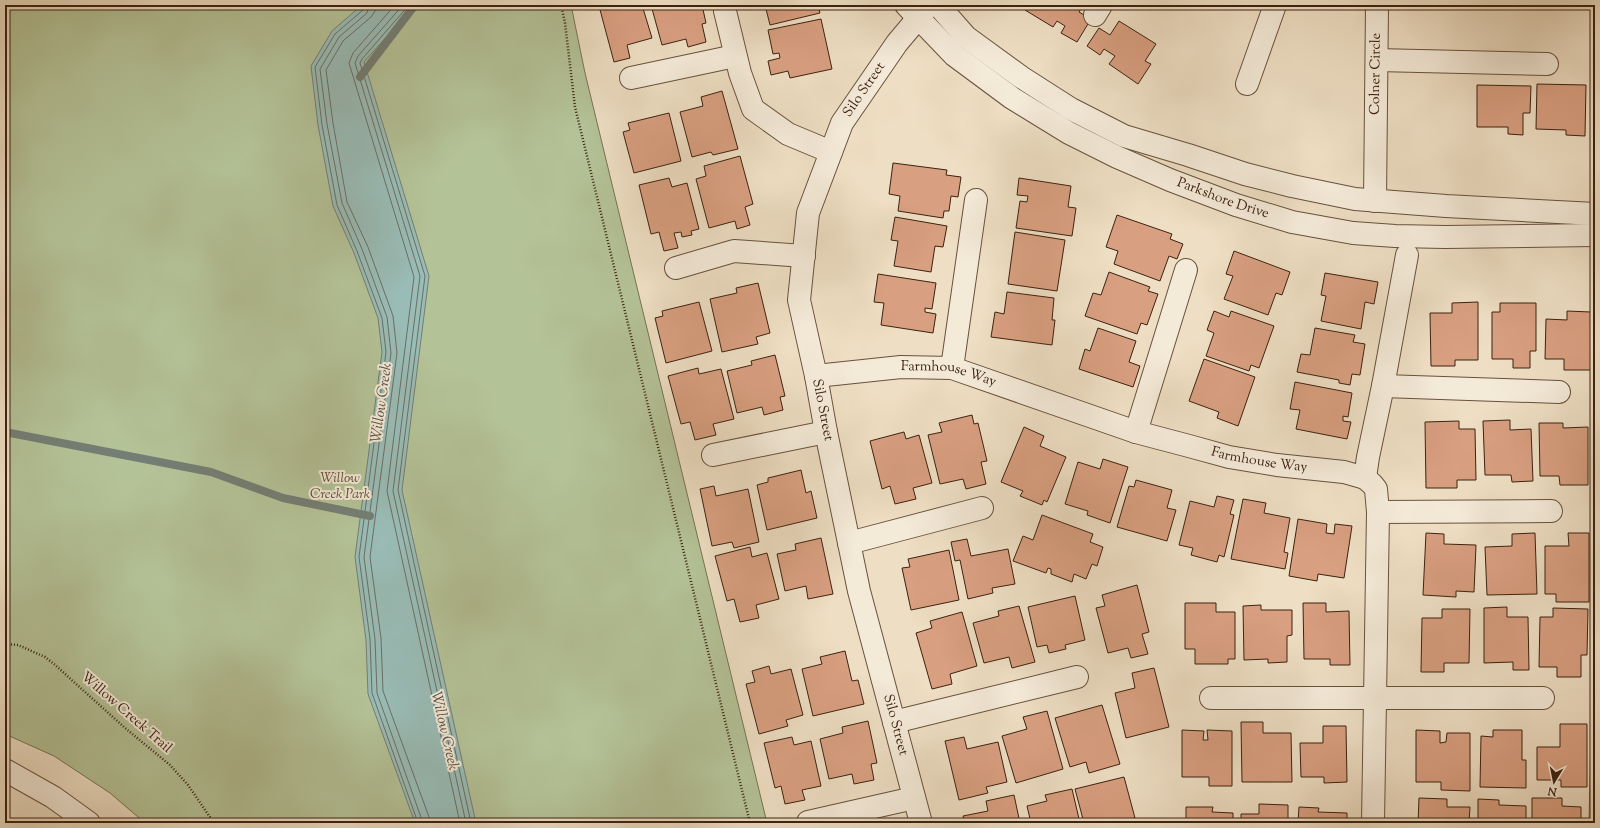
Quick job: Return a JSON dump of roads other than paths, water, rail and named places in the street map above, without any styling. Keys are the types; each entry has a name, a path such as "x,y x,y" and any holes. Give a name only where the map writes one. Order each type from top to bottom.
{"street":[{"path":"938,5 966,37 1021,77 1071,109 1124,136 1188,154 1245,174 1292,186 1355,199 1446,206 1595,214"},
{"path":"1248,84 1275,5"},
{"name":"Colner Circle","path":"1375,201 1377,5"},
{"name":"Silo Street","path":"918,9 897,43 842,123 808,213 799,300 860,591 921,823"},
{"name":"Parkshore Drive","path":"918,9 954,55 1012,98 1069,133 1117,157 1170,180 1236,205 1292,222 1353,233 1445,237 1595,235"},
{"path":"725,11 740,73 753,109 788,134 831,152"},
{"path":"631,78 736,56"},
{"path":"1377,60 1547,64"},
{"path":"952,368 976,200"},
{"path":"676,268 734,251 804,256"},
{"path":"1373,823 1378,512 1376,489 1365,478 1406,255"},
{"path":"1136,432 1186,270"},
{"name":"Farmhouse Way","path":"816,376 901,367 952,368 1136,432 1229,456 1277,465 1344,472 1365,478"},
{"path":"1383,386 1559,392"},
{"path":"714,455 826,432"},
{"path":"849,543 982,508"},
{"path":"1378,512 1551,511"},
{"path":"894,722 1077,677"},
{"path":"1211,698 1543,698"},
{"path":"5,770 53,797 89,823"},
{"path":"808,822 914,798"}],"water":[{"path":"362,5 415,5 364,62 429,276 402,490 476,823 415,823 368,694 366,640 355,557 382,352 378,318 354,253 333,206 318,125 311,66 332,31"}],"waterway":[{"name":"Willow Creek","path":"360,77 415,5"},
{"path":"5,432 211,472 283,498 370,516"}],"park label":[{"name":"Willow Creek Park","path":"340,488"}]}
